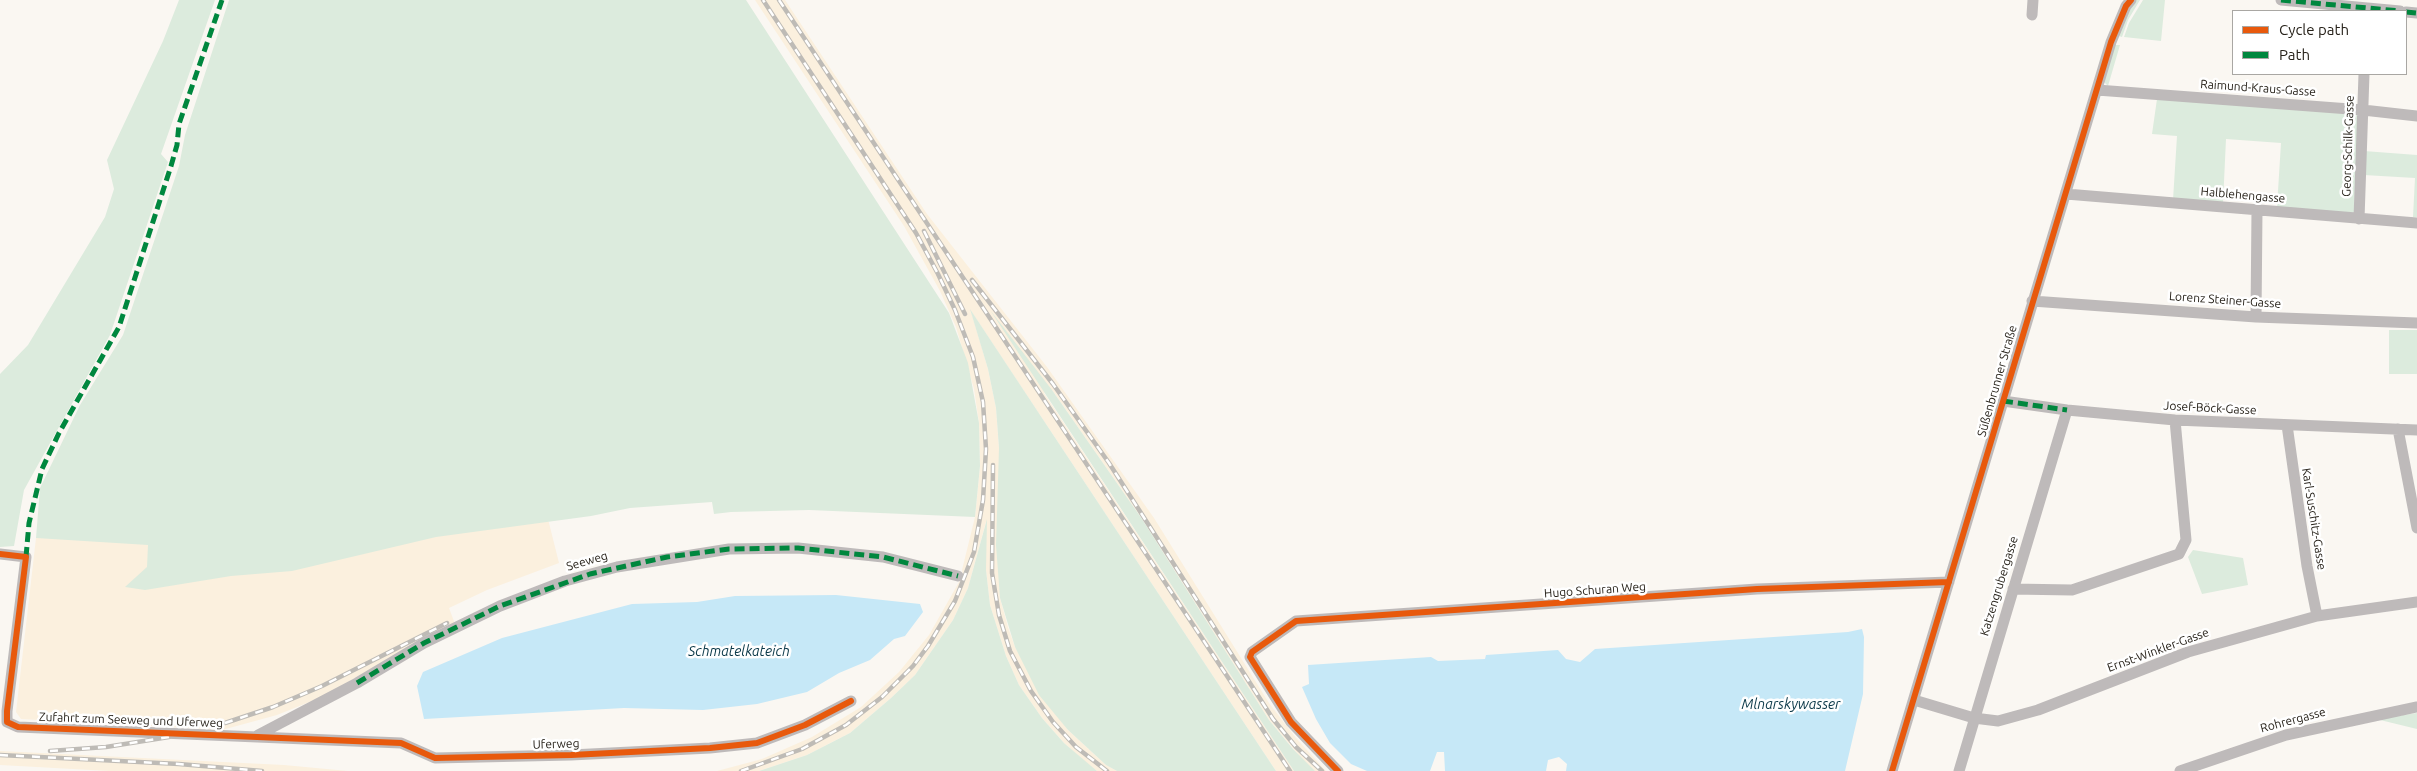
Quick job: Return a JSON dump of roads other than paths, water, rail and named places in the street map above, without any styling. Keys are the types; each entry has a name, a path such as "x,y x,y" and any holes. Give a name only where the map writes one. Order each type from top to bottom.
{"street":[{"path":"2032,15 2033,0"},
{"name":"Süßenbrunner Straße","path":"1892,771 2111,42 2126,6 2131,0"},
{"path":"2281,0 2366,10"},
{"name":"Georg-Schilk-Gasse","path":"2359,219 2364,75"},
{"name":"Raimund-Kraus-Gasse","path":"2097,90 2363,110 2417,116"},
{"name":"Halblehengasse","path":"2066,194 2417,223"},
{"path":"2256,317 2257,210"},
{"name":"Lorenz Steiner-Gasse","path":"2032,301 2256,317 2417,323"},
{"name":"Josef-Böck-Gasse","path":"2003,401 2067,410 2175,420 2417,430"},
{"name":"Katzengrubergasse","path":"1959,771 2067,410"},
{"path":"2013,589 2072,590 2179,554 2186,540 2175,420"},
{"name":"Karl-Suschitz-Gasse","path":"2286,425 2317,616"},
{"path":"2398,429 2417,528"},
{"name":"Seeweg","path":"256,736 357,683 424,643 484,614 565,581 617,567 729,549 798,548 884,557 958,576"},
{"name":"Zufahrt zum Seeweg und Uferweg","path":"0,554 26,556 7,722 18,727 256,736"},
{"name":"Hugo Schuran Weg","path":"1338,771 1291,722 1250,657 1252,652 1296,621 1757,589 1949,582"},
{"name":"Ernst-Winkler-Gasse","path":"1914,700 1974,718 1998,721 2038,710 2188,652 2317,616 2417,602"},
{"name":"Uferweg","path":"256,736 401,743 435,758 571,756 710,748 738,746 770,740 806,725 851,701"},
{"name":"Rohrergasse","path":"2180,771 2286,735 2417,707"}],"water":[{"name":"Schmatelkateich","path":"836,595 920,604 923,612 905,636 894,639 870,660 839,673 807,692 757,704 703,710 624,708 424,719 417,686 423,672 502,638 632,604 697,602 735,596"},
{"name":"Mlnarskywasser","path":"1862,629 1864,637 1863,694 1845,771 1566,771 1567,764 1559,757 1548,760 1546,771 1445,771 1444,752 1437,752 1430,771 1367,771 1351,764 1330,743 1316,719 1302,687 1309,684 1308,665 1431,657 1438,661 1485,659 1486,655 1558,650 1566,659 1580,662 1595,649 1848,632"}],"railway":[{"path":"741,771 802,749 846,725 882,697 913,666 928,646 955,601 974,552 983,500 986,449 983,402 973,357 955,310 938,274 916,233 763,0"},
{"path":"779,0 1290,771"},
{"path":"924,231 965,314"},
{"path":"972,280 1053,384 1109,463 1273,719 1296,747 1322,771"},
{"path":"993,465 992,573 999,615 1010,651 1031,691 1053,722 1076,747 1107,771"},
{"path":"225,723 273,707 322,686 447,623"},
{"path":"50,751 106,747 169,737"},
{"path":"0,755 179,764 262,771"}]}
